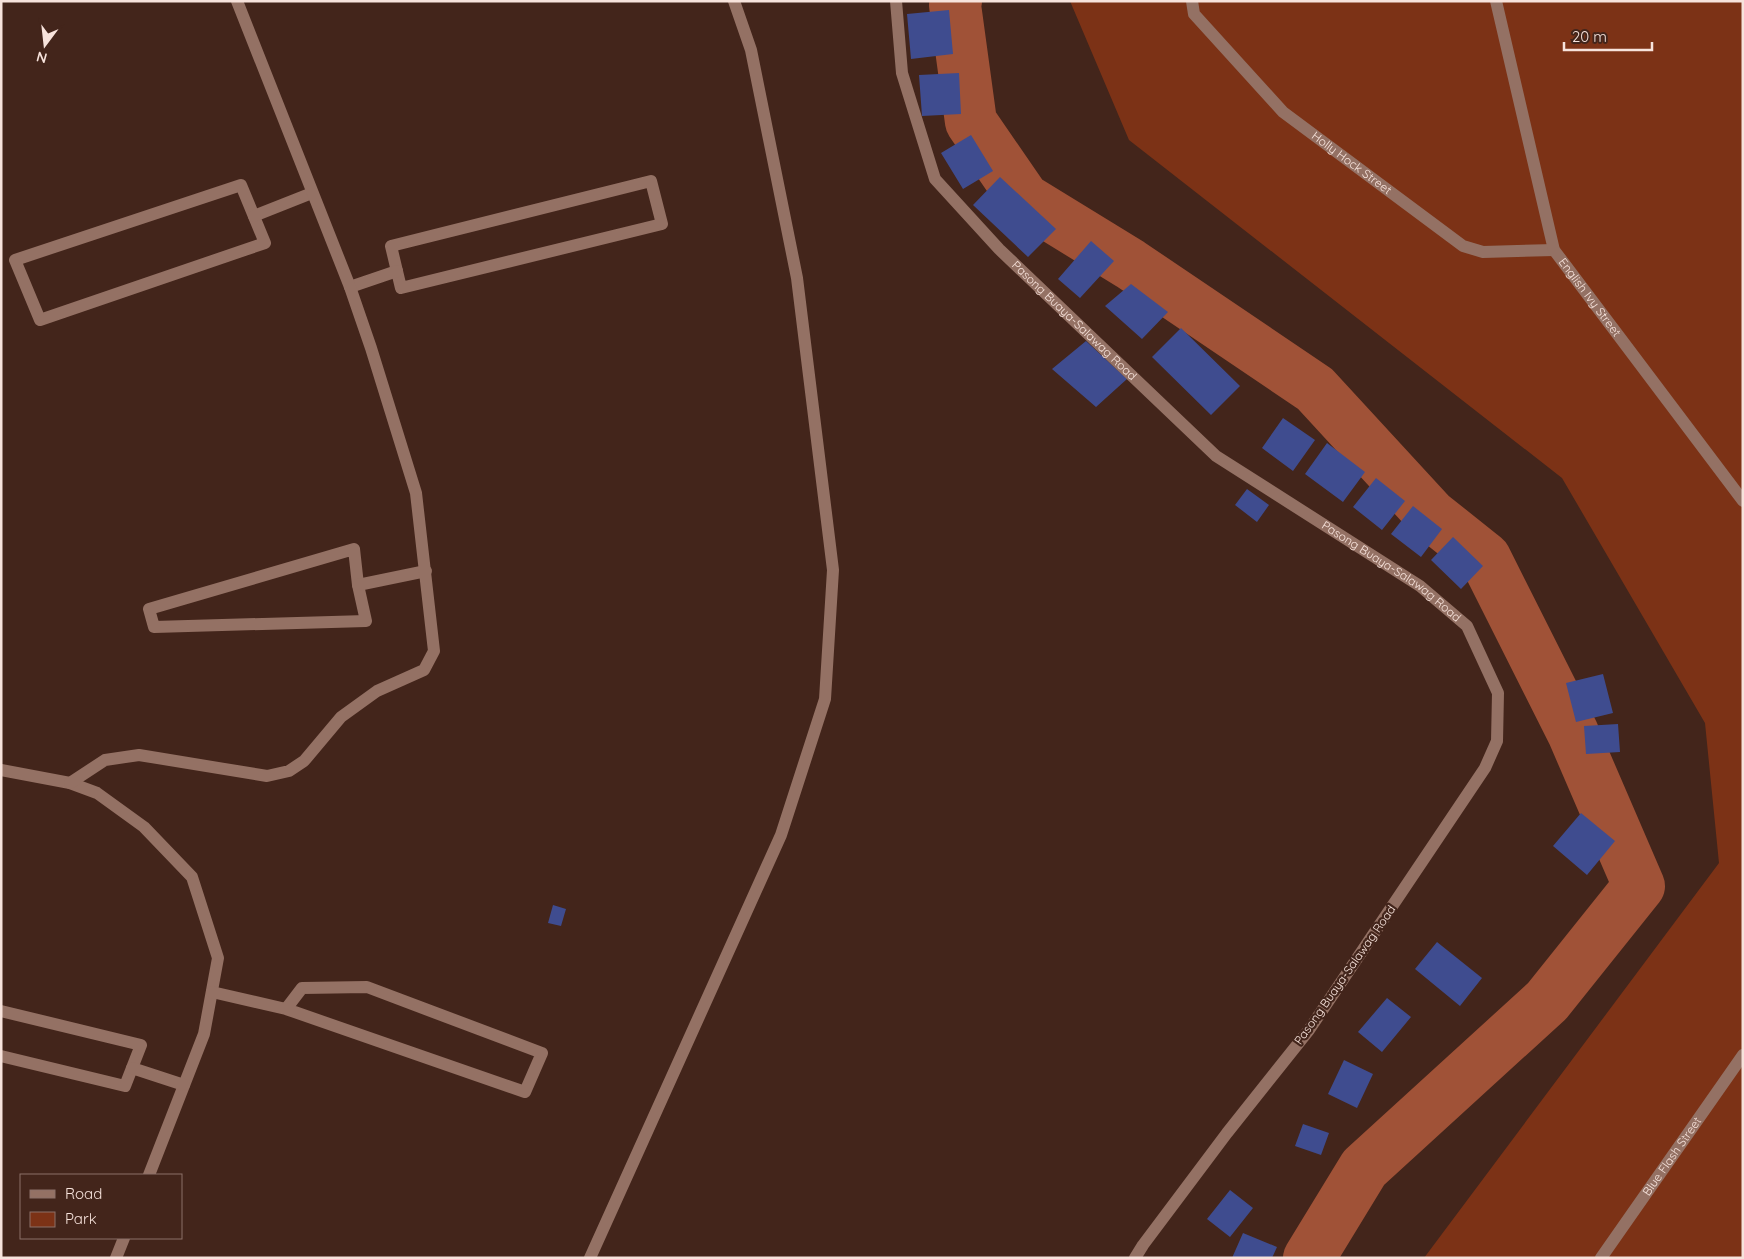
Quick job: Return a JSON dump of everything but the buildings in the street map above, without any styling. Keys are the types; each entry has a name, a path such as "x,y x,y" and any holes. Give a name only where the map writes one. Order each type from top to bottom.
{"street":[{"path":"70,783 106,760 139,755 267,776 289,771 304,761 340,717 377,691 424,670 434,651 416,492 350,287 237,1"},
{"path":"590,1258 781,835 825,699 833,570 797,278 751,50 734,1"},
{"name":"Pasong Buaya-Salawag Road","path":"896,1 902,73 935,179 999,249 1216,456 1420,586 1467,626 1498,693 1497,741 1485,768 1309,1030 1227,1133 1143,1245 1136,1258"},
{"name":"Holly Hock Street","path":"1192,1 1194,14 1283,112 1463,246 1483,252 1554,250"},
{"name":"English Ivy Street","path":"1496,1 1554,250 1743,502"},
{"path":"651,180 662,224 402,288 397,271 390,246 651,180"},
{"path":"241,185 254,216 265,243 40,320 15,260 241,185"},
{"path":"254,216 312,193"},
{"path":"350,287 397,271"},
{"path":"354,550 358,585 366,622 154,627 149,609 354,550"},
{"path":"358,585 426,571"},
{"path":"1,770 70,783 97,793 144,827 192,877 218,958 204,1034 149,1174"},
{"path":"212,992 286,1009 525,1092 542,1053 368,987 302,988 286,1009"},
{"path":"1,1011 141,1045 125,1086 1,1056"},
{"name":"Blue Flash Street","path":"1601,1258 1743,1055"},
{"path":"132,1068 184,1085"},
{"path":"116,1258 124,1239"}],"green space":[{"path":"1070,1 1743,1 1743,1258 1424,1258 1719,863 1705,723 1562,478 1129,140"}],"waterway":[{"path":"956,1 971,122 1024,199 1130,264 1315,389 1431,515 1485,558 1573,733 1639,886 1547,1001 1364,1168 1309,1258"}]}
